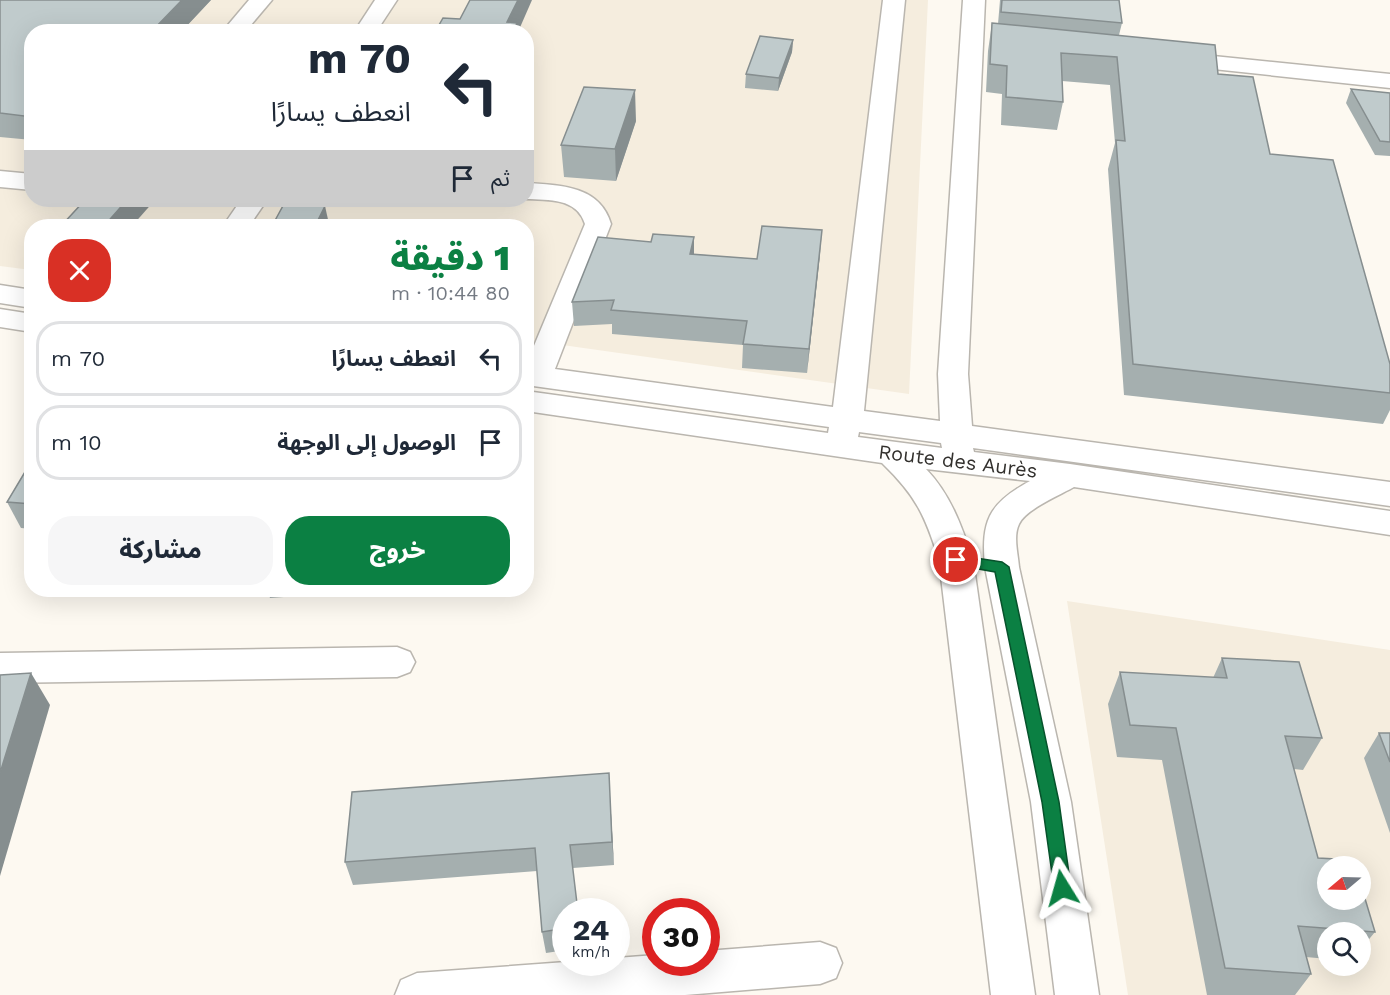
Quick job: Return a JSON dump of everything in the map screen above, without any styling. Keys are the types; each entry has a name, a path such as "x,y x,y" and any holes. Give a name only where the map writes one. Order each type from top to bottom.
{"street":[{"path":"240,24 261,0"},
{"path":"370,24 386,0"},
{"path":"844,433 894,0"},
{"path":"957,448 953,374 983,42 974,0"},
{"path":"1147,57 1390,81"},
{"path":"0,179 24,181"},
{"path":"534,191 570,195 582,200 597,215 598,224 534,375"},
{"path":"0,294 24,298"},
{"path":"0,318 24,322"},
{"name":"Route des Aurès","path":"534,385 844,433 957,448 1390,494"},
{"name":"Route des Aurès","path":"844,433 891,453 957,448 1070,475 1390,523"},
{"path":"891,453 930,492 943,517 956,560 1013,995"},
{"path":"1070,475 1017,505 1007,514 1000,534 1002,567 1050,802 1077,995"},
{"path":"956,560 1002,567"},
{"path":"0,668 397,662"},
{"path":"417,995 725,983 820,963"}],"shaded area":[{"path":"0,0 928,0 909,394 534,341 534,219 24,219 24,269 0,266"},
{"path":"1067,601 1390,650 1390,995 1128,995"}],"building":[{"path":"0,0 182,0 159,24 24,24 24,116 0,113"},
{"path":"470,0 518,0 507,22 517,24 440,24 443,18 460,19"},
{"path":"1002,0 1119,0 1122,23 1001,12"},
{"path":"992,23 1215,45 1218,74 1253,77 1270,154 1333,160 1390,364 1390,393 1133,364 1116,140 1125,141 1117,57 1061,53 1063,102 1006,97 1007,66 990,64"},
{"path":"760,36 793,40 779,78 746,74"},
{"path":"584,87 635,90 615,149 561,145"},
{"path":"1351,89 1390,93 1390,142 1380,141"},
{"path":"79,207 121,207 110,219 67,219"},
{"path":"282,207 324,207 318,219 276,219"},
{"path":"762,226 822,230 809,349 743,344 747,321 611,310 614,300 572,302 598,237 651,242 653,234 694,237 690,254 757,259"},
{"path":"24,474 24,503 7,502"},
{"path":"1222,658 1299,662 1322,738 1285,736 1317,856 1317,910 1368,910 1375,932 1371,932 1371,922 1317,922 1317,927 1298,926 1311,974 1225,968 1176,728 1130,725 1120,672 1227,678"},
{"path":"31,673 0,773 0,675"},
{"path":"1379,733 1390,733 1390,762"},
{"path":"609,773 612,842 570,845 576,898 552,898 552,930 542,932 535,848 345,862 352,792"}],"route":[{"path":"956,560 1002,567 1050,802 1062,888"}]}
